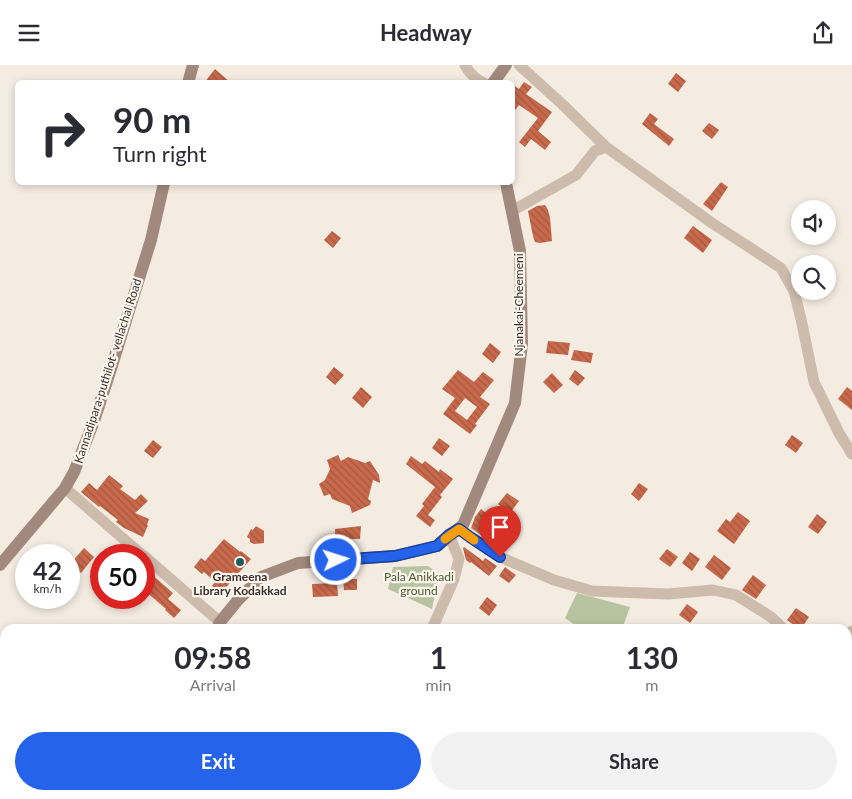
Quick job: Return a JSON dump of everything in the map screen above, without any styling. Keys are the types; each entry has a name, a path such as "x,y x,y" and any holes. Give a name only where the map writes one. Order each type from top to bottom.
{"main road":[{"path":"189,80 193,65"},
{"path":"495,80 506,65"},
{"name":"Kannadipara-puthilot- vellachal Road","path":"0,565 65,488 74,472 94,421 110,372 151,240 164,185"},
{"name":"Njanakai-Cheemeni","path":"219,624 238,600 261,577 298,563 395,556 437,546 463,525 515,403 522,343 520,251 506,185"}],"street":[{"path":"465,65 477,80"},
{"path":"519,65 606,147 712,223 781,268 794,291 814,382 839,433 852,454"},
{"path":"512,211 576,175 595,151 606,147"},
{"path":"65,488 129,544"},
{"path":"434,624 454,579 459,559 454,532 470,537 500,557 554,580 592,591 668,594 713,590 736,595 771,617 779,624"},
{"path":"155,567 217,624"}],"green space":[{"name":"Pala Anikkadi ground","path":"428,566 439,574 432,609 388,589 393,567"},
{"path":"577,593 630,607 624,624 574,624 565,618"}],"building":[{"path":"215,69 228,80 206,80"},
{"path":"676,73 686,81 678,92 668,84"},
{"path":"524,82 532,87 526,94 552,112 538,131 551,142 545,150 531,139 525,147 519,142 538,118 519,105 515,110 515,86 519,89"},
{"path":"650,113 658,119 654,124 674,139 669,146 642,124"},
{"path":"709,123 719,130 712,139 702,131"},
{"path":"721,182 728,187 712,211 703,204"},
{"path":"545,205 550,218 552,241 535,242 528,211 537,206"},
{"path":"693,226 712,240 703,253 684,238"},
{"path":"332,231 341,238 333,248 324,240"},
{"path":"548,341 570,343 568,355 546,353"},
{"path":"490,343 501,352 493,363 482,354"},
{"path":"574,350 593,353 591,363 571,360"},
{"path":"334,367 344,375 335,385 326,377"},
{"path":"458,370 474,382 483,372 494,380 480,397 490,404 470,434 443,414 455,398 442,389","holes":["465,398 477,407 467,420 455,411"]},
{"path":"575,370 585,378 578,386 569,379"},
{"path":"552,373 563,385 554,393 543,382"},
{"path":"361,387 372,397 363,408 352,398"},
{"path":"847,387 852,391 852,410 838,399"},
{"path":"792,435 803,443 796,453 785,445"},
{"path":"439,438 450,446 442,456 432,448"},
{"path":"153,440 162,447 153,458 144,451"},
{"path":"338,455 341,461 348,457 365,463 370,461 379,475 380,483 373,480 368,499 371,501 370,505 352,513 350,506 332,499 330,494 324,496 319,484 325,480 330,469 327,460"},
{"path":"411,456 422,464 425,461 439,472 440,469 453,479 440,495 442,497 428,515 435,520 430,527 416,516 424,506 422,504 435,487 406,464"},
{"path":"109,475 123,486 120,489 135,500 141,494 148,501 135,513 149,519 143,537 124,528 116,522 118,520 81,492 89,483 97,490"},
{"path":"639,483 648,489 639,501 631,494"},
{"path":"507,493 519,501 510,513 498,504"},
{"path":"481,509 493,519 481,535 471,528 475,517"},
{"path":"738,512 750,521 734,544 717,531 726,519 730,522"},
{"path":"817,514 827,522 818,534 808,527"},
{"path":"256,526 264,531 264,543 254,544 247,537 251,529 253,530"},
{"path":"361,526 360,539 335,539 335,529"},
{"path":"224,539 251,559 221,593 212,586 215,582 204,572 202,574 194,567 201,558 205,561"},
{"path":"464,547 483,561 485,558 497,566 489,576 466,560"},
{"path":"84,548 90,553 90,562 81,573 80,572 80,553"},
{"path":"667,549 678,557 670,567 659,559"},
{"path":"690,552 700,559 692,571 682,563"},
{"path":"714,555 731,568 722,580 705,567"},
{"path":"505,567 516,575 509,583 499,576"},
{"path":"753,575 766,585 756,599 742,590"},
{"path":"155,577 173,593 168,599 181,610 174,618 155,600"},
{"path":"343,579 357,579 357,590 344,590"},
{"path":"337,583 338,596 313,597 312,584"},
{"path":"487,597 497,605 489,616 479,608"},
{"path":"687,604 698,612 690,623 679,615"},
{"path":"796,608 809,617 804,624 792,624 787,620"}],"slow traffic":[{"path":"445,539 459,529 474,540"}],"place":[{"name":"Grameena Library Kodakkad","path":"240,562"}],"route":[{"path":"336,560 395,556 437,546 459,529 500,557"}]}
